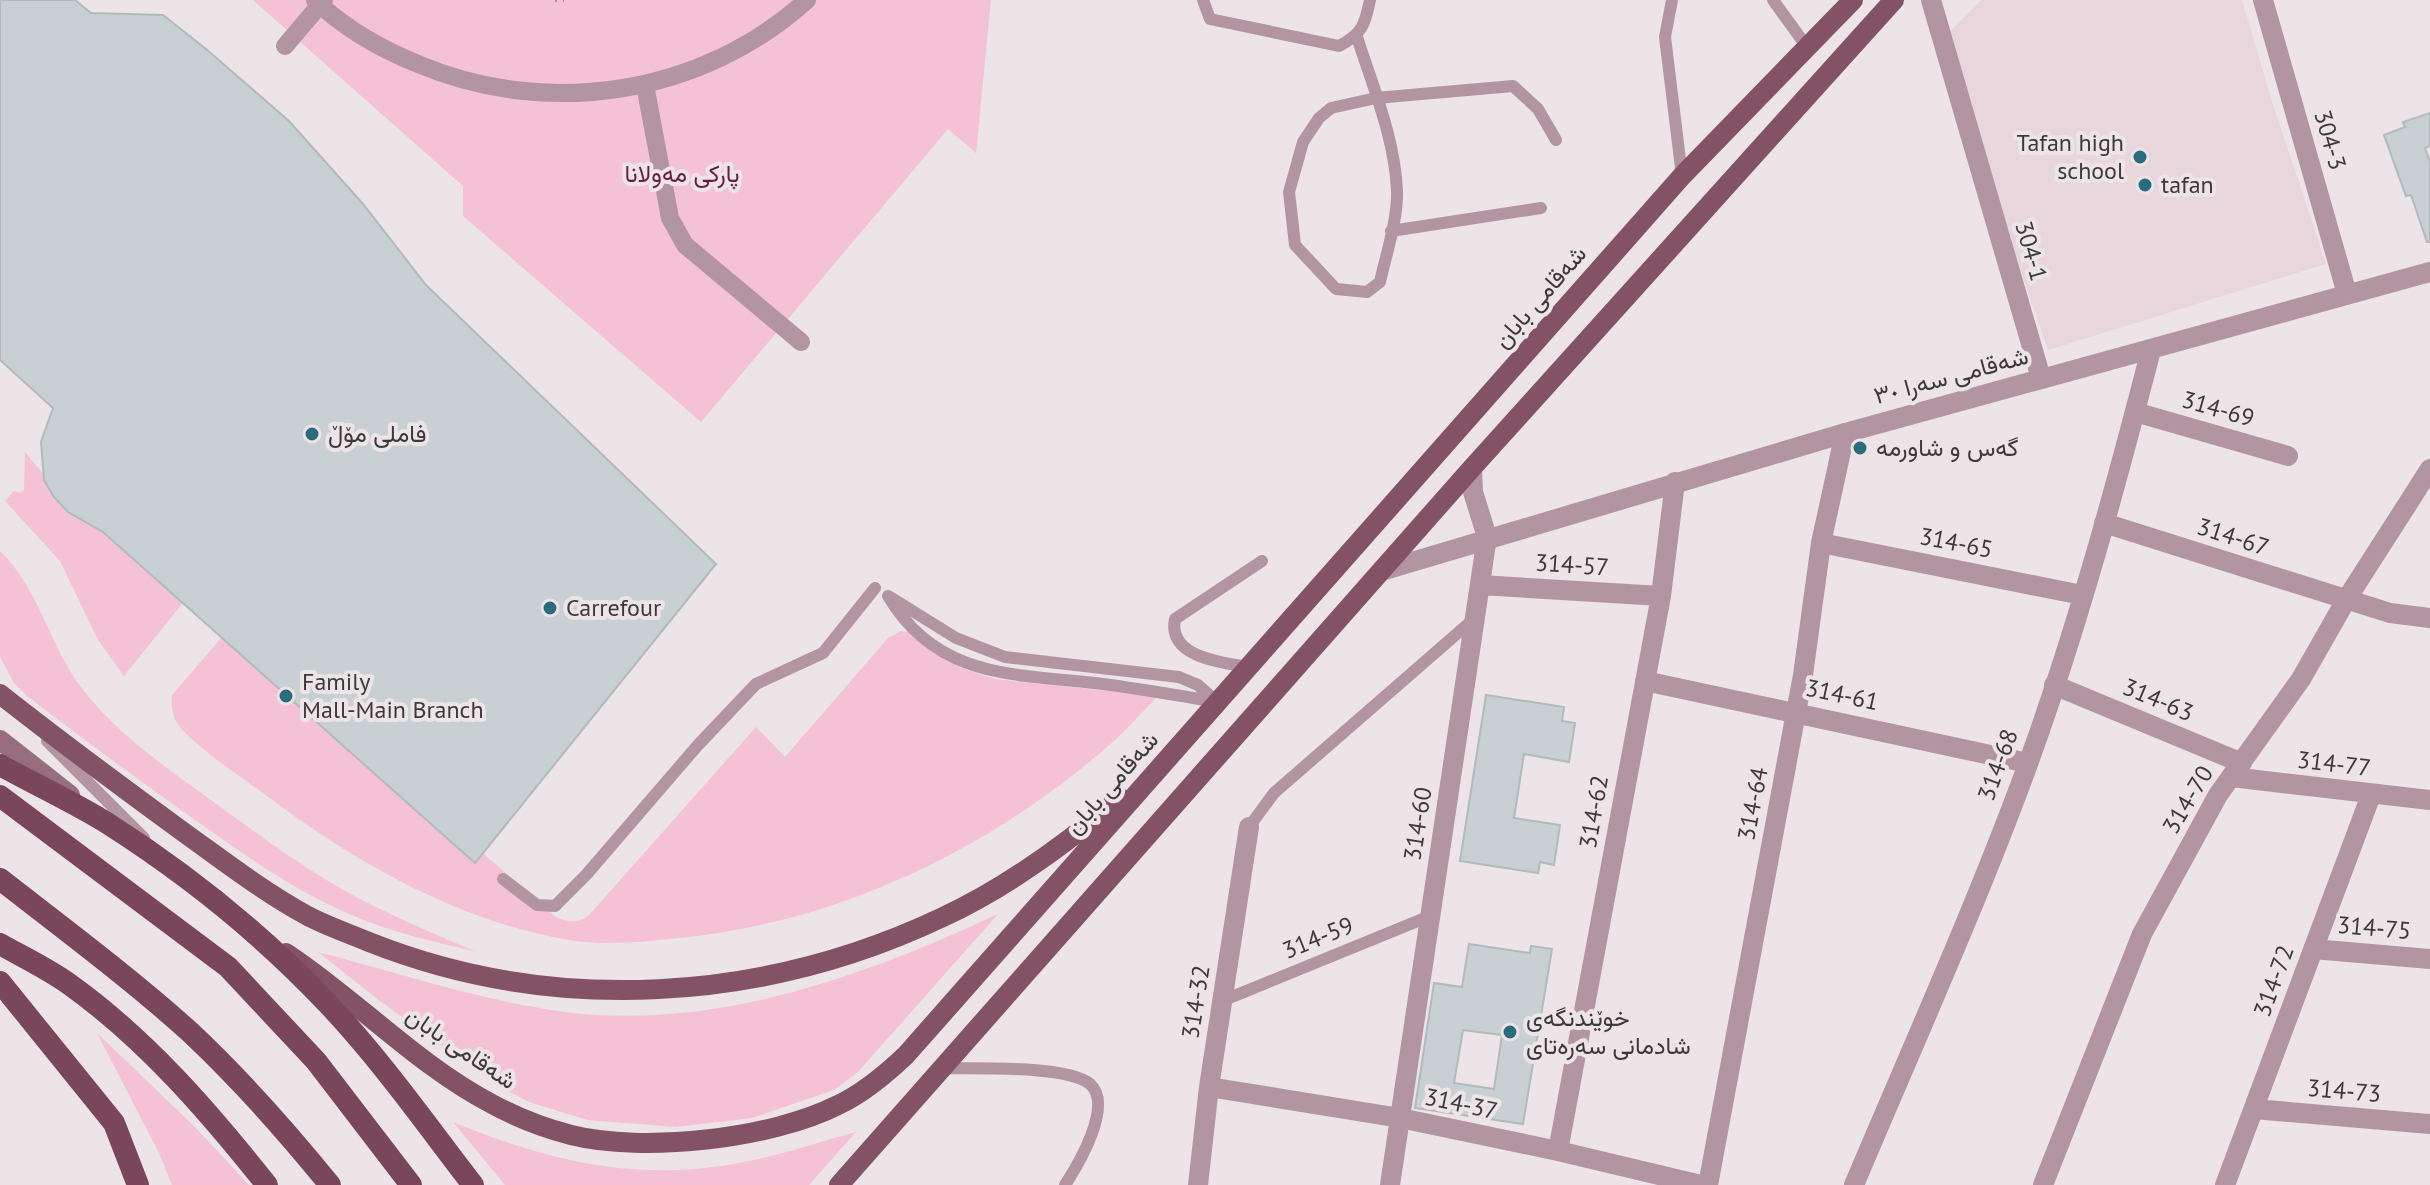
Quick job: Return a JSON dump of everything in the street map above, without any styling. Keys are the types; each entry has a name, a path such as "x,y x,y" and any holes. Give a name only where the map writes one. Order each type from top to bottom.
{"highway":[{"path":"0,765 105,822 177,870 253,931 329,1004 473,1185"},
{"path":"0,796 228,967 316,1061 411,1185"},
{"path":"0,879 109,963 190,1033 251,1093 330,1185"},
{"path":"0,944 67,983 118,1023 176,1077 267,1185"},
{"path":"0,982 114,1123 138,1185"}],"main road":[{"path":"839,1185 1472,468 1894,0"},
{"name":"شەقامی بابان","path":"253,931 331,986 428,1064 491,1104 572,1135 667,1142 720,1138 770,1130 818,1115 841,1104 896,1065 1682,176 1851,1"},
{"path":"1246,670 1270,697"},
{"path":"0,694 96,769 221,859 306,915 385,948 444,967 528,984 583,990 677,989 756,978 804,967 903,935 944,917 1034,865 1085,828 1180,746"},
{"path":"1217,702 1244,726"},
{"path":"0,740 105,822"}],"street":[{"path":"285,46 320,2 386,51 450,78 517,92 586,94 645,85 722,59 783,21 807,0"},
{"name":"304-1","path":"1931,0 2041,378"},
{"name":"304-3","path":"2263,0 2347,294"},
{"path":"645,85 675,231 685,245 801,342"},
{"name":"شەقامی سەرا ٣٠","path":"1385,570 1487,537 1845,433 2430,272"},
{"name":"314-68","path":"1854,1185 1965,924 2028,763 2104,523 2151,350"},
{"name":"314-69","path":"2135,412 2288,456"},
{"name":"314-64","path":"1708,1185 1796,712 1821,543 1845,433"},
{"path":"1472,468 1473,492 1487,537"},
{"name":"314-70","path":"2043,1185 2142,934 2218,795 2301,679 2346,600 2430,469"},
{"name":"314-62","path":"1558,1151 1661,596 1675,482"},
{"name":"314-67","path":"2104,523 2346,600"},
{"name":"314-60","path":"1390,1185 1487,537"},
{"name":"314-65","path":"1821,543 2082,595"},
{"name":"314-57","path":"1480,585 1661,596"},
{"path":"2346,600 2390,613 2430,618"},
{"name":"314-61","path":"1645,681 2028,763"},
{"name":"314-63","path":"2054,685 2237,770"},
{"name":"314-77","path":"2237,770 2371,795 2430,800"},
{"name":"314-72","path":"2225,1185 2371,795"},
{"name":"314-32","path":"1198,1185 1209,1087 1249,827"},
{"name":"314-75","path":"2313,949 2430,959"},
{"name":"314-37","path":"1209,1087 1400,1118 1701,1185"},
{"name":"314-73","path":"2254,1109 2430,1124"}],"lane":[{"path":"1203,0 1210,19 1339,46 1357,37 1367,17 1370,0"},
{"path":"1672,0 1665,37 1682,176"},
{"path":"1773,0 1807,47"},
{"path":"1357,37 1376,98 1389,137 1398,193 1380,282 1367,292 1336,289 1295,245 1289,192 1303,142 1319,118 1331,108 1376,98 1513,86 1538,109 1556,140"},
{"path":"1391,231 1541,208"},
{"path":"1246,670 1197,655 1181,644 1173,634 1173,627 1175,619 1262,561"},
{"path":"503,879 537,905 555,906 756,684 823,653 875,588"},
{"path":"888,596 956,638 988,653 1022,660 1179,677 1198,685 1217,702 978,668 928,643 908,626 888,596"},
{"path":"1249,827 1274,793 1475,618"},
{"path":"0,694 177,870"},
{"name":"314-59","path":"1222,1001 1430,916"},
{"path":"944,1068 1022,1070 1073,1076 1091,1085 1099,1102 1094,1129 1076,1169 1065,1185"}],"path":[{"path":"555,0 564,0"}],"shaded area":[{"name":"tafan","path":"1981,0 2242,0 2326,264 2048,350 1941,40"}],"green space":[{"name":"پارکی مەولانا","path":"253,0 991,0 976,153 948,129 701,422 463,216 463,186"},
{"path":"25,452 73,511 190,594 124,676 98,640 60,561 5,501 14,491 20,493 24,490"},
{"path":"0,551 25,583 62,657 84,691 140,747 323,878 380,909 477,952 369,922 293,885 176,807 27,696 14,683 0,657"},
{"path":"228,630 556,917 570,921 583,919 590,914 756,727 785,757 888,638 901,631 915,633 961,668 995,679 1158,696 1114,741 1061,784 1012,819 907,876 852,898 737,930 651,941 596,943 528,931 488,919 410,886 301,821 190,738 175,719 172,695"},
{"path":"998,914 858,1072 834,1090 752,1118 676,1127 588,1120 529,1102 495,1084 318,952 472,994 534,1007 621,1016 677,1013 733,1006 842,977"},
{"path":"97,1033 196,1128 249,1185 172,1185 159,1153"},
{"path":"453,1122 560,1158 631,1169 668,1170 744,1162 856,1132 809,1185 505,1185"}],"building":[{"name":"فاملی مۆڵ","path":"0,0 75,0 91,13 163,15 289,121 363,204 426,285 716,564 475,863 103,532 68,512 44,480 41,442 53,408 0,360"},
{"path":"2430,113 2430,146 2425,148 2430,162 2430,242 2427,242 2411,195 2406,196 2384,135 2405,127 2403,122"},
{"path":"1486,695 1564,707 1562,721 1575,723 1569,762 1524,754 1514,818 1560,825 1554,865 1540,862 1538,873 1460,861"},
{"name":"خوێندنگەی شادمانی سەرەتای","path":"1469,944 1530,953 1531,946 1552,949 1523,1124 1415,1108 1434,983 1462,987","holes":["1463,1030 1502,1035 1494,1089 1454,1083"]}],"place":[{"name":"Tafan high school","path":"2140,157"},
{"name":"tafan","path":"2145,185"},
{"name":"فاملی مۆڵ","path":"312,434"},
{"name":"گەس و شاورمە","path":"1860,448"},
{"name":"Carrefour","path":"550,608"},
{"name":"Family Mall-Main Branch","path":"286,696"},
{"name":"خوێندنگەی شادمانی سەرەتای","path":"1510,1032"}]}
